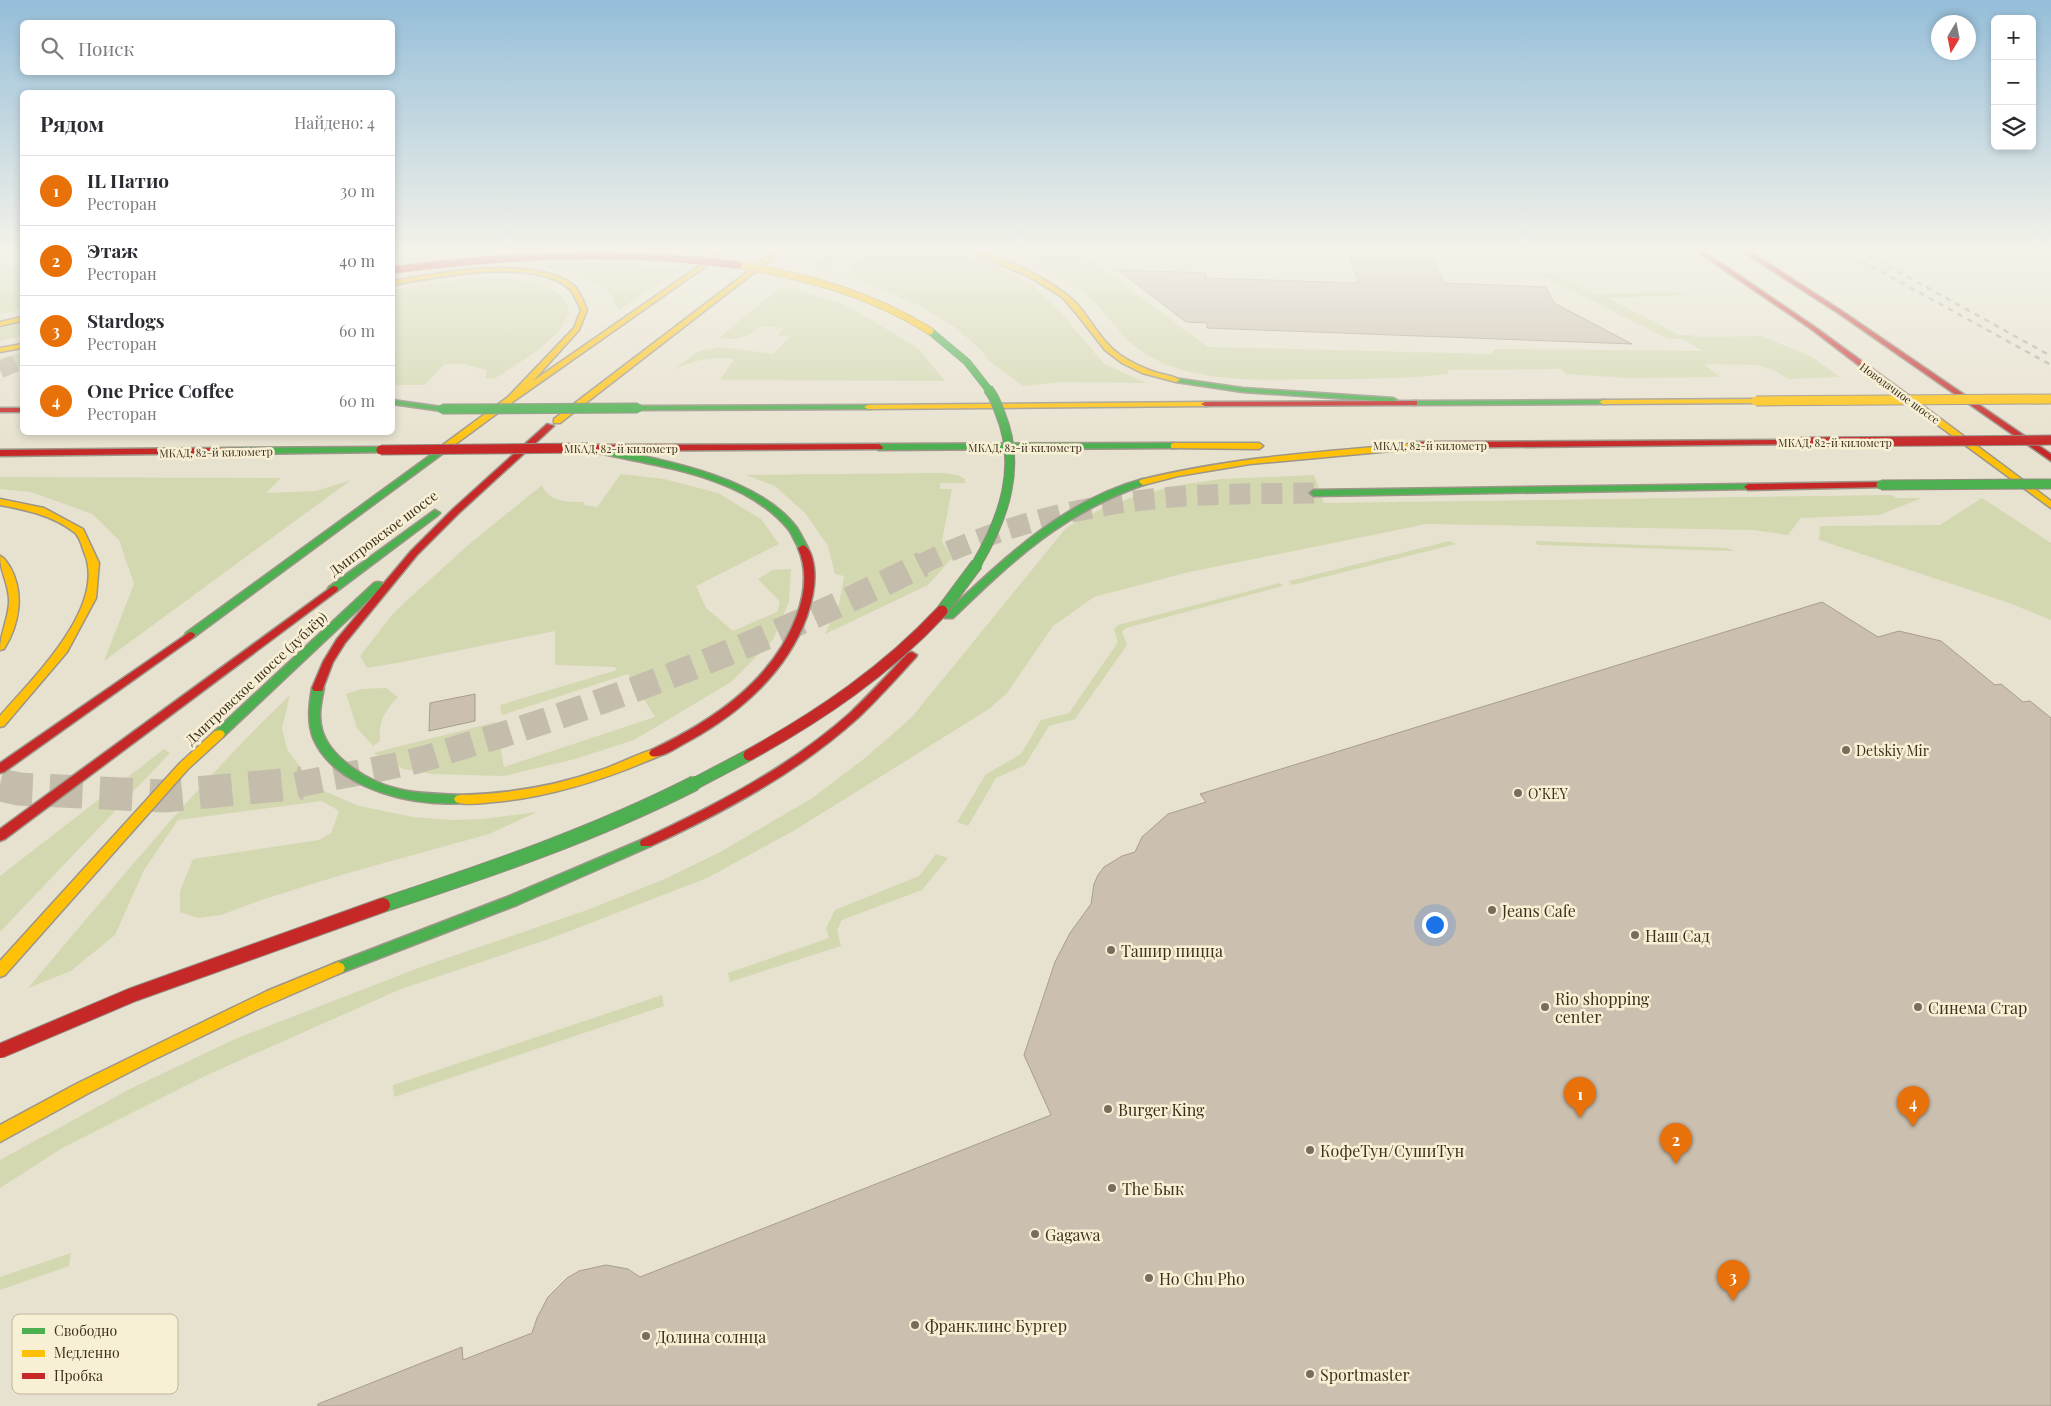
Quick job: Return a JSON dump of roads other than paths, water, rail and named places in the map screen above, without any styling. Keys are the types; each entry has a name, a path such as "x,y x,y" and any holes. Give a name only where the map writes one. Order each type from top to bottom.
{"main road":[{"path":"511,399 577,329 582,316"},
{"path":"0,769 148,666 511,399 631,316"},
{"name":"Дмитровское шоссе","path":"0,836 138,736 694,316"},
{"path":"0,1051 106,1005 300,935 524,858 620,819 713,775 825,711 876,675 948,606 977,567 991,542 1005,507 1012,478 1010,434 992,392 975,369 959,352 919,324 903,316"},
{"path":"1081,316 1098,340 1118,358 1140,369 1174,380 1219,387 1452,404"},
{"name":"Новодачное шоссе","path":"1795,316 2051,505"},
{"path":"1845,316 2051,458"},
{"path":"0,324 20,319"},
{"path":"0,350 20,346"},
{"path":"395,408 1452,404 2051,399"},
{"path":"395,402 442,409"},
{"path":"0,410 20,410"},
{"name":"Дмитровское шоссе (дублёр)","path":"0,971 184,766 550,426"},
{"name":"МКАД, 82-й километр","path":"0,454 588,448 1278,446 2051,440"},
{"path":"0,1134 25,1118 223,1018 310,979 493,909 607,862 667,834 760,783 835,732 876,695 911,656 988,578 1037,536 1086,505 1133,484 1182,472 1254,461 1432,445"},
{"path":"424,542 339,642 324,672 313,701 315,724 320,744 338,766 369,783 402,795 438,799 493,797 540,790 581,780 663,749 698,729 755,686 791,640 808,601 811,568 801,538 784,517 760,500 734,488 683,470 588,448"},
{"path":"1314,494 2051,484"},
{"path":"0,502 41,510 80,531 94,563 91,598 62,652 0,723"},
{"path":"0,559 8,568 16,588 13,613 6,637 0,647"}],"tunnel":[{"path":"0,370 20,361"},
{"path":"920,565 950,551 1011,528 1075,511 1140,500 1190,496 1314,493"},
{"path":"296,785 419,760 495,737 604,700 766,637 923,564"},
{"path":"0,785 19,789 164,796 302,783"}],"railway":[{"path":"1961,316 2051,365"},
{"path":"1978,316 2051,356"}],"place":[{"name":"Detskiy Mir","path":"1846,750"},
{"name":"O’KEY","path":"1518,793"},
{"name":"Jeans Cafe","path":"1492,910"},
{"name":"Наш Сад","path":"1635,935"},
{"name":"Ташир пицца","path":"1111,950"},
{"name":"Rio shopping center","path":"1545,1007"},
{"name":"Синема Стар","path":"1918,1007"},
{"name":"Burger King","path":"1108,1109"},
{"name":"IL Патио","path":"1580,1118"},
{"name":"One Price Coffee","path":"1913,1127"},
{"name":"КофеТун/СушиТун","path":"1310,1150"},
{"name":"Этаж","path":"1676,1164"},
{"name":"The Бык","path":"1112,1188"},
{"name":"Gagawa","path":"1035,1234"},
{"name":"Ho Chu Pho","path":"1149,1278"},
{"name":"Stardogs","path":"1733,1301"},
{"name":"Франклинс Бургер","path":"915,1325"},
{"name":"Долина солнца","path":"646,1336"},
{"name":"Sportmaster","path":"1310,1374"}]}
